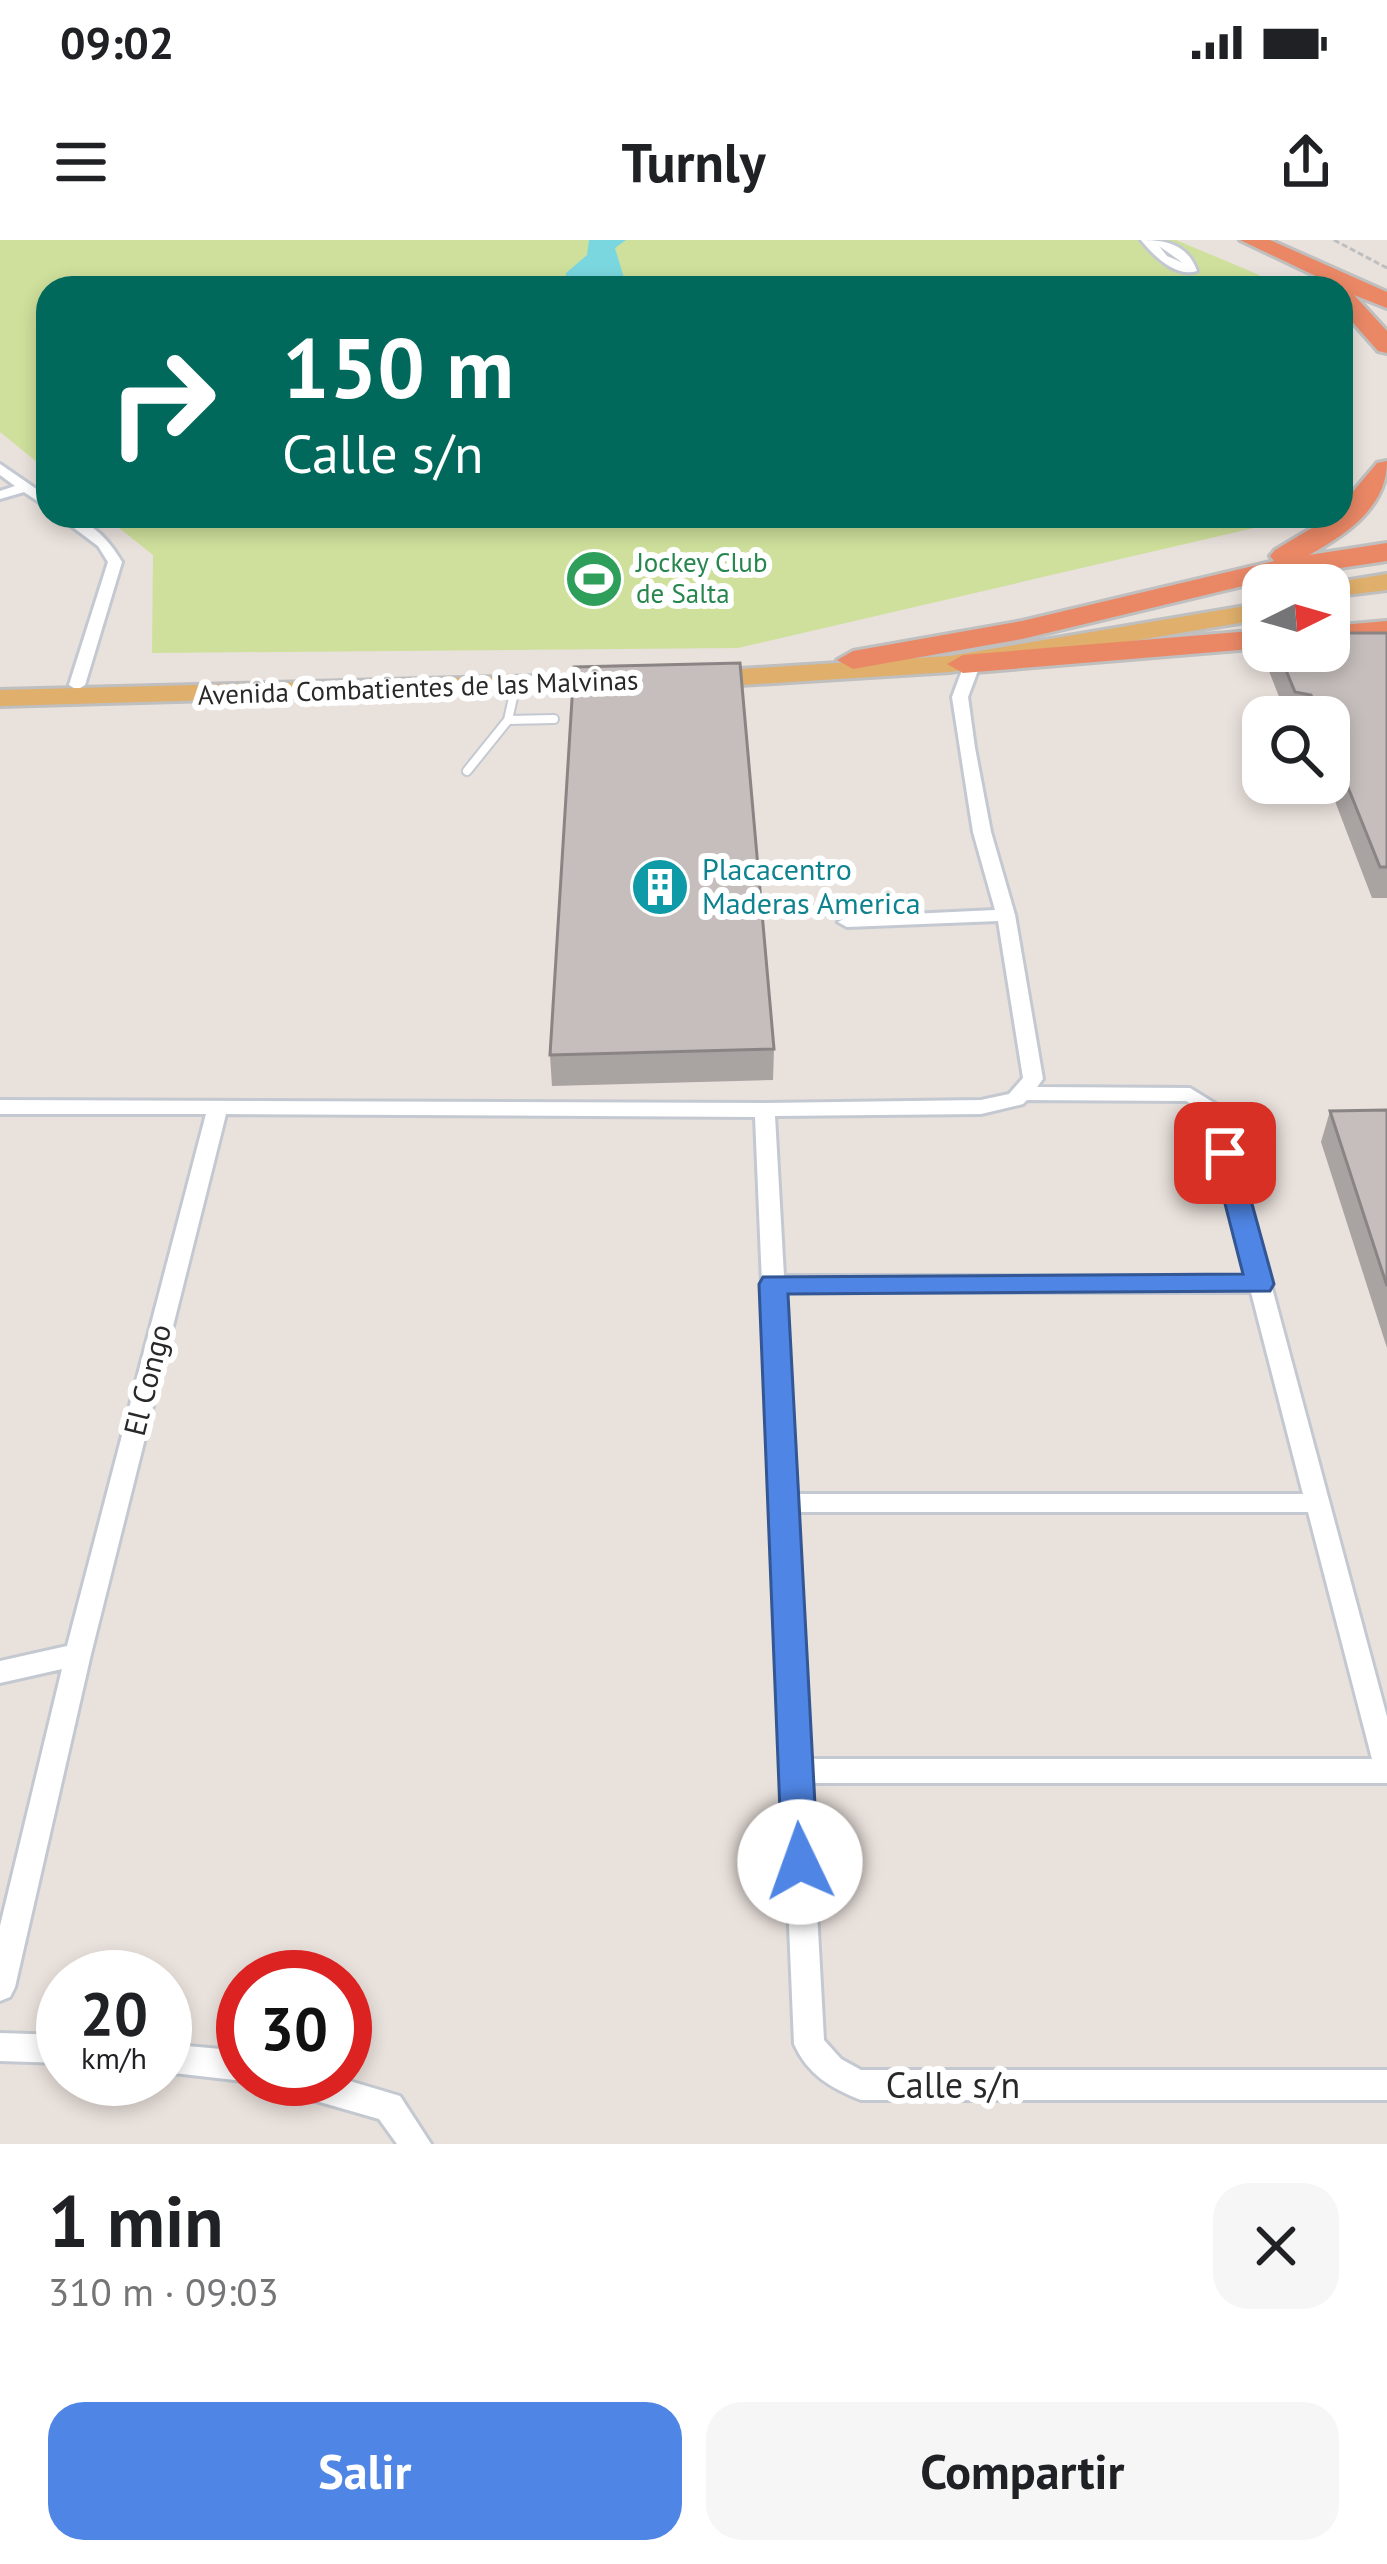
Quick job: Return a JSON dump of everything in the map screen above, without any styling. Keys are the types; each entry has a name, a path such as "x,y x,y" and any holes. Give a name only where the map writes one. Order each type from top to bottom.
{"highway":[{"path":"1251,240 1351,276"},
{"path":"1283,250 1317,276"},
{"path":"1283,250 1336,276"},
{"path":"1353,277 1387,290"},
{"path":"1353,284 1387,301"},
{"path":"1353,308 1387,346"},
{"path":"1353,511 1387,469"},
{"path":"1205,583 1320,541 1334,528"},
{"path":"853,660 1003,634 1205,583 1387,552"},
{"path":"1350,633 1386,630"},
{"path":"961,664 1242,642"}],"main road":[{"path":"1350,586 1387,582"},
{"path":"1350,599 1387,595"},
{"name":"Avenida Combatientes de las Malvinas","path":"4,697 516,684 853,660 1007,642 1242,602"},
{"name":"Avenida Combatientes de las Malvinas","path":"4,697 77,686 961,664 1242,615"}],"street":[{"path":"0,468 36,496"},
{"path":"0,495 24,488"},
{"path":"77,686 115,562 104,543 82,528"},
{"path":"961,664 960,697 982,832 1006,915 1033,1079 1024,1094"},
{"path":"847,922 1006,915"},
{"path":"0,1107 765,1110 981,1106 1024,1094 1190,1095 1208,1102 1387,1769 796,1771"},
{"name":"El Congo","path":"0,1987 78,1654 218,1106"},
{"name":"Calle s/n","path":"765,1110 809,2044 822,2065 861,2085 1387,2085"},
{"path":"773,1284 1260,1284"},
{"path":"783,1503 1316,1503"},
{"path":"0,1672 78,1654"},
{"path":"0,2048 36,2049"},
{"path":"372,2102 389,2107 416,2144"}],"lane":[{"path":"467,771 508,720 516,684"},
{"path":"508,720 554,719"}],"path":[{"path":"1334,240 1387,268"}],"green space":[{"path":"0,240 1176,240 1260,276 36,276 36,461 0,432"},
{"name":"Jockey Club de Salta","path":"119,528 1254,528 738,648 152,653 153,555"}],"water":[{"path":"589,240 626,240 615,248 623,276 566,276 587,255"}],"building":[{"path":"1350,633 1387,633 1387,867 1380,867 1350,792 1350,696 1295,692 1287,672 1350,672"},
{"name":"Placacentro Maderas America","path":"740,663 774,1049 550,1055 574,667"},
{"path":"1387,1110 1387,1286 1330,1111"}],"place":[{"name":"Jockey Club de Salta","path":"594,579"},
{"name":"Placacentro Maderas America","path":"660,887"}],"route":[{"path":"800,1862 773,1284 1260,1284 1225,1153"}]}
